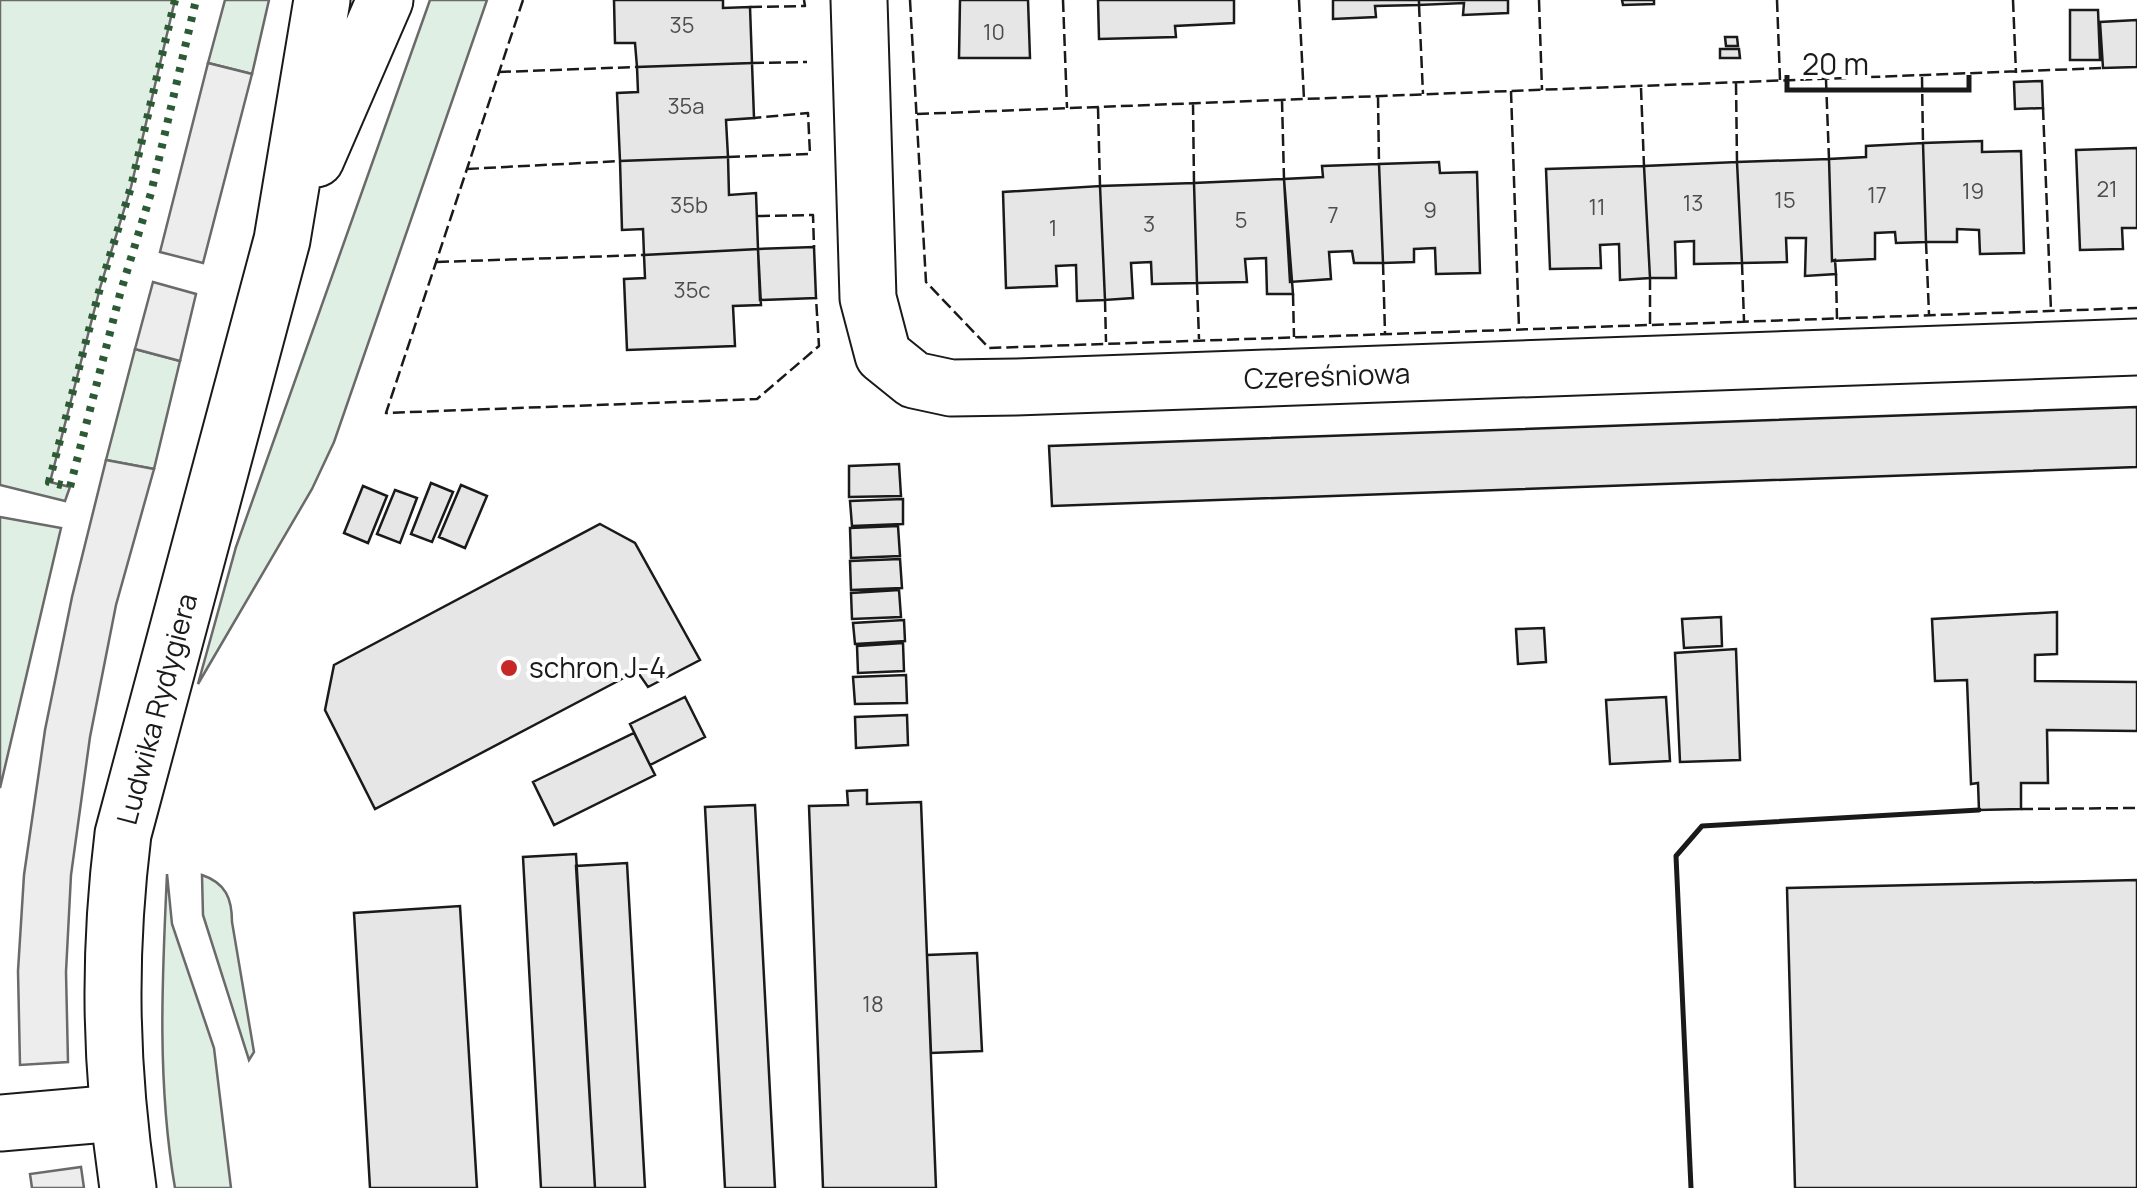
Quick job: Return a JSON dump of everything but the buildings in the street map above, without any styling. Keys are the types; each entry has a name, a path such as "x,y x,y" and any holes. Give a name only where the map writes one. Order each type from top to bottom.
{"street":[{"name":"Ludwika Rydygiera","path":"128,1188 112,1053 122,834 282,240 322,0"},
{"name":"Ludwika Rydygiera","path":"282,240 385,0"},
{"name":"Czereśniowa","path":"859,0 868,298 883,354 914,380 951,388 1016,387 2137,347"},
{"path":"0,1123 117,1114"}],"green space":[{"path":"0,0 175,0 131,187 100,288 50,482 70,487 65,501 0,485"},
{"path":"225,0 269,0 252,74 208,63"},
{"path":"430,0 487,0 334,442 312,489 198,684 236,547"},
{"path":"135,349 180,361 154,469 106,460"},
{"path":"0,517 61,528 0,788"},
{"path":"167,874 172,924 214,1048 231,1188 175,1188 163,1071"},
{"path":"202,875 222,887 231,906 254,1052 249,1060 203,915"}],"shaded area":[{"path":"208,63 252,74 203,263 160,252"},
{"path":"153,282 196,294 180,361 135,349"},
{"path":"106,460 154,469 116,605 90,737 71,875 66,972 68,1062 20,1065 18,971 24,875 45,730"},
{"path":"81,1167 84,1188 32,1188 30,1174"}],"hedge":[{"path":"175,0 131,187 49,482 70,487 120,294 151,193 196,0"}],"fence":[{"path":"523,0 386,413 757,399 819,346 816,298"},
{"path":"750,7 805,6 804,0"},
{"path":"910,0 926,282 989,348 2137,308"},
{"path":"1063,0 1067,108"},
{"path":"1299,0 1304,99"},
{"path":"1539,0 1542,90"},
{"path":"1777,0 1780,80"},
{"path":"2013,0 2016,73"},
{"path":"1419,5 1423,94"},
{"path":"752,63 807,62"},
{"path":"499,72 637,67"},
{"path":"917,114 2103,68"},
{"path":"1922,77 1923,143"},
{"path":"1826,80 1829,159"},
{"path":"1736,83 1737,162"},
{"path":"1641,88 1644,166"},
{"path":"1511,91 1519,328"},
{"path":"1378,96 1379,164"},
{"path":"1282,100 1284,179"},
{"path":"1193,103 1194,183"},
{"path":"1098,107 1100,186"},
{"path":"2043,108 2051,311"},
{"path":"728,157 810,154 808,113 754,118"},
{"path":"467,169 620,161"},
{"path":"758,216 813,215 814,247"},
{"path":"1926,242 1929,314"},
{"path":"437,262 644,255"},
{"path":"1383,263 1385,333"},
{"path":"1742,263 1744,321"},
{"path":"1836,274 1837,319"},
{"path":"1650,278 1650,325"},
{"path":"1197,283 1199,339"},
{"path":"1293,294 1294,337"},
{"path":"1105,300 1106,342"},
{"path":"2021,809 2137,808"}],"wall":[{"path":"1691,1188 1676,856 1702,826 1979,810"}],"place":[{"name":"schron J-4","path":"509,668"}]}
